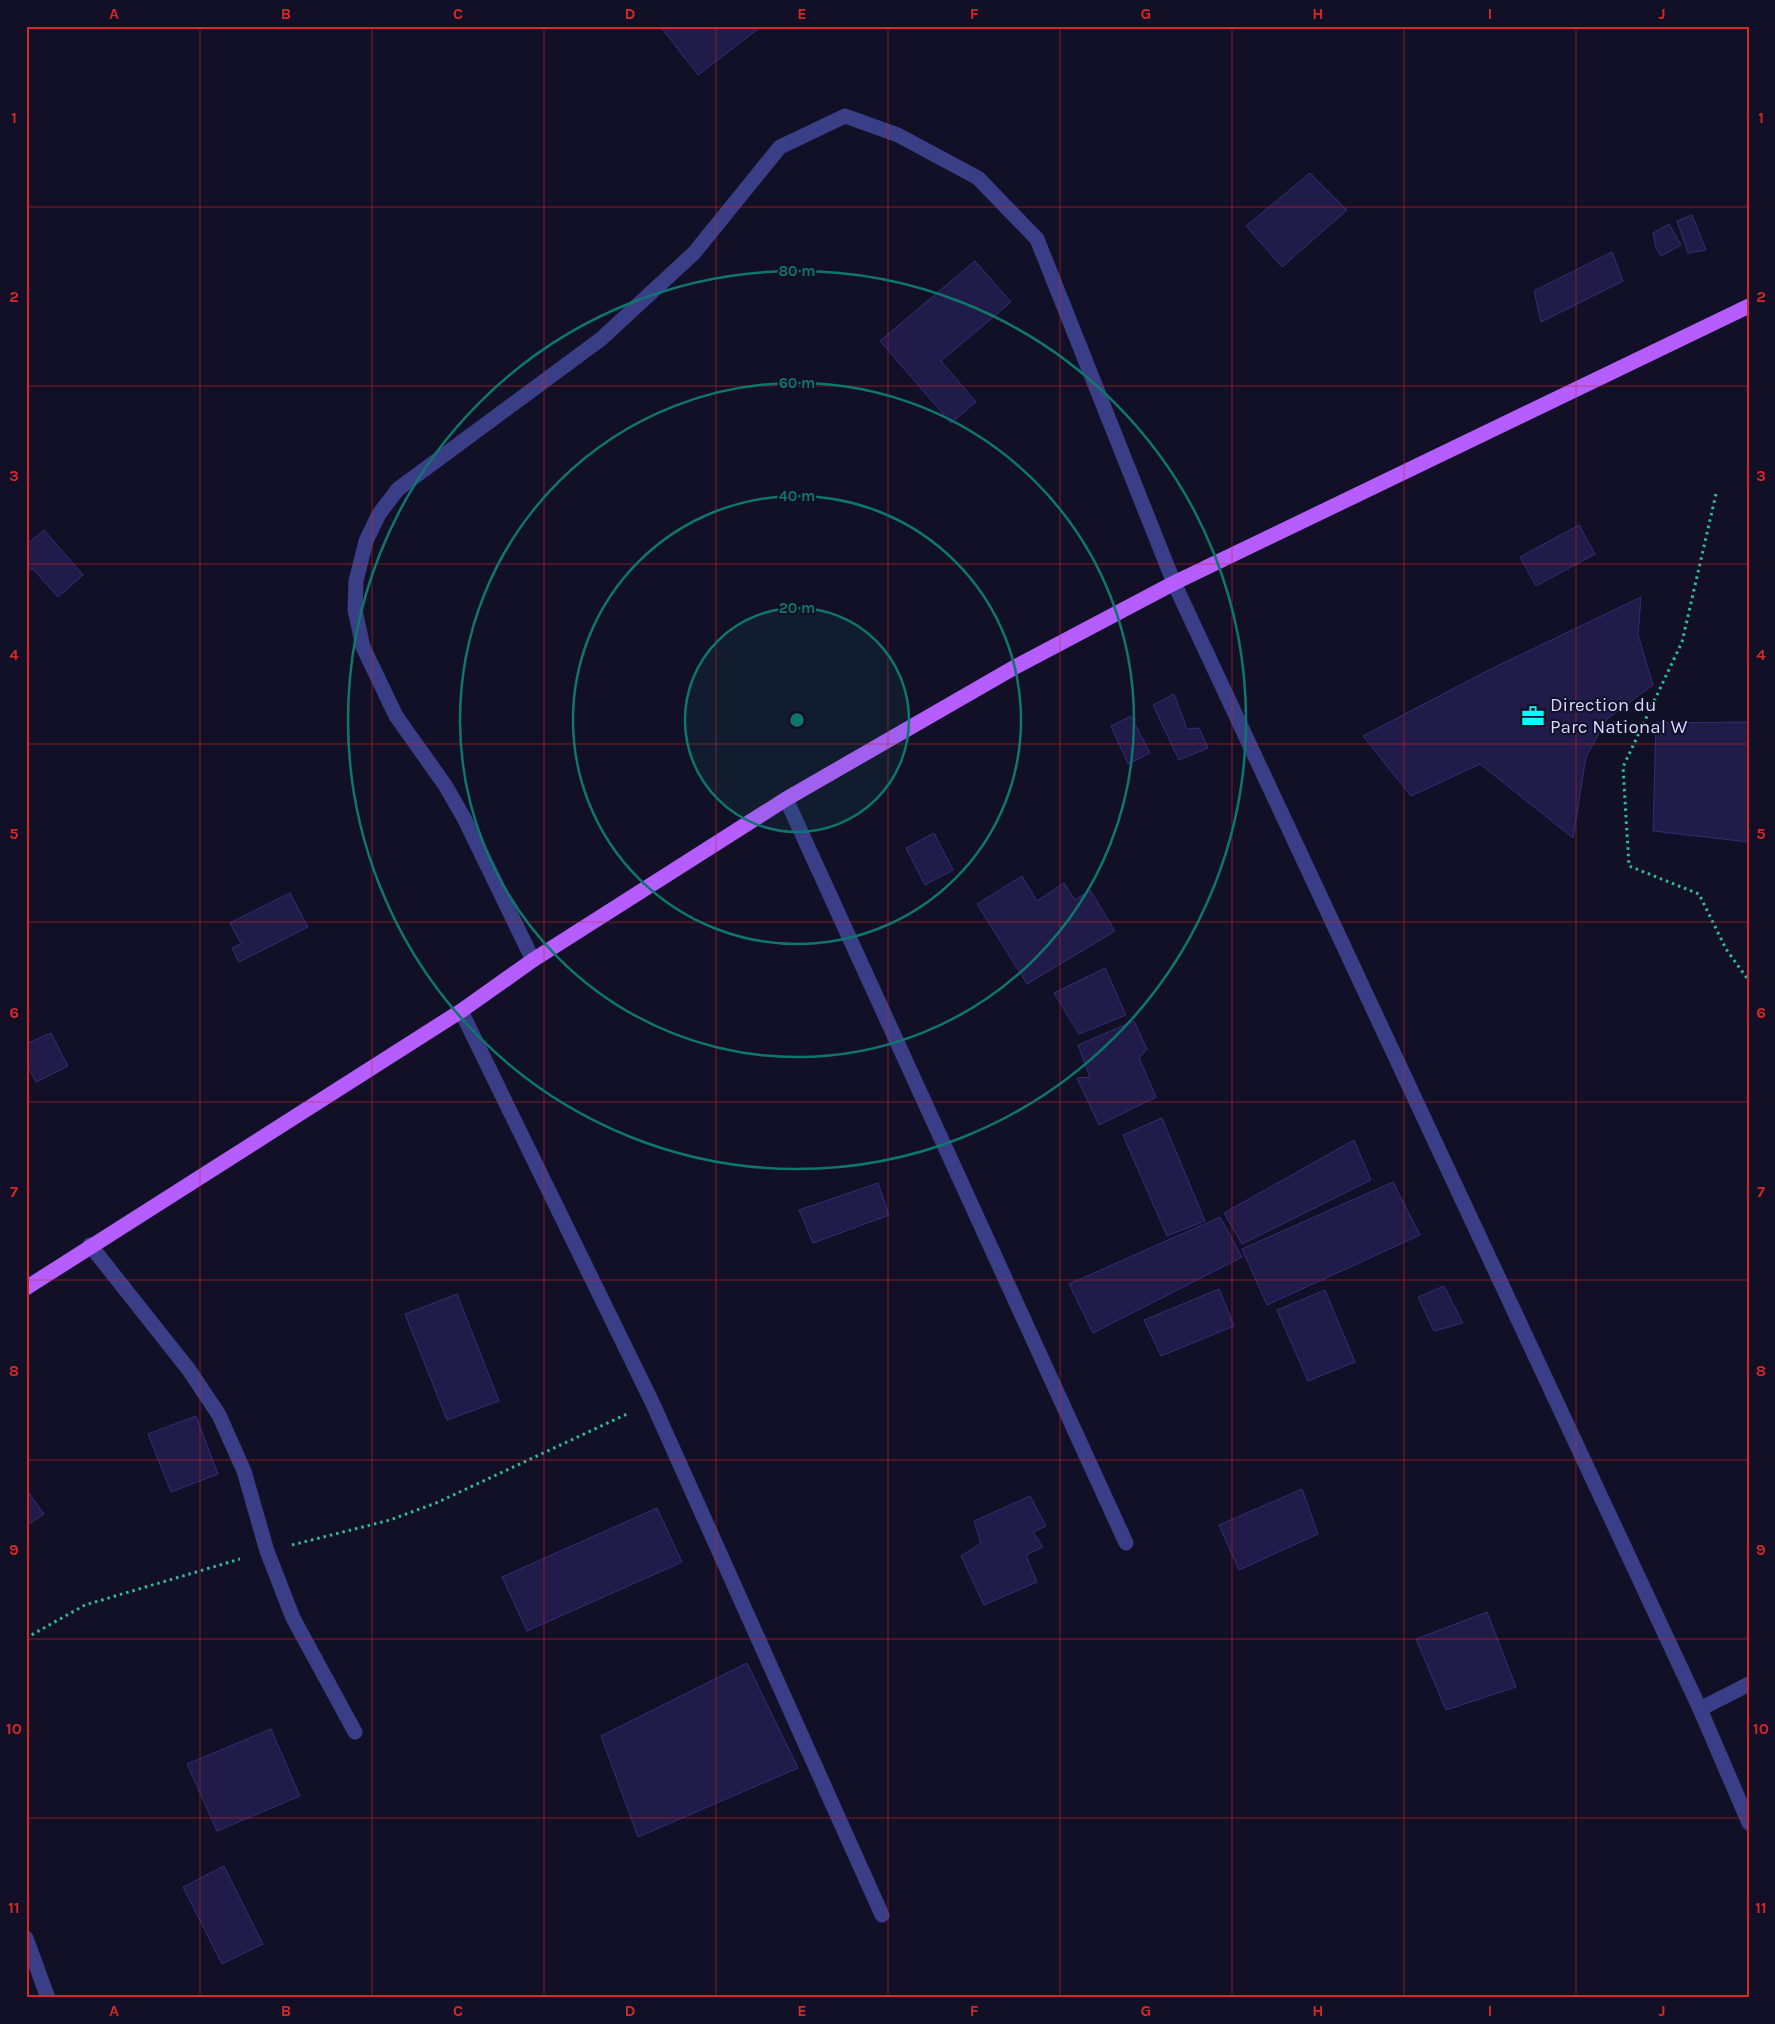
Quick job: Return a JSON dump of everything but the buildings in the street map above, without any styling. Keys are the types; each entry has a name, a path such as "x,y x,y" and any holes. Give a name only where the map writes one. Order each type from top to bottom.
{"main road":[{"path":"26,1288 90,1245 462,1011 534,960 786,799 1015,667 1174,583 1749,306"}],"street":[{"path":"534,960 446,785 396,716 363,647 355,610 356,581 366,541 379,514 398,489 601,339 694,253 780,147 846,116 898,135 978,178 1037,239 1174,583 1700,1709 1749,1823"},
{"path":"786,799 1126,1543"},
{"path":"462,1011 652,1402 882,1916"},
{"path":"90,1245 189,1370 219,1415 244,1471 267,1551 294,1618 355,1732"},
{"path":"1700,1709 1749,1684"},
{"path":"26,1938 48,1998"}],"path":[{"path":"1716,494 1682,642 1623,767 1629,866 1699,894 1726,950 1749,981"},
{"path":"26,1638 85,1605 267,1551 390,1520 436,1504 652,1402"}],"place":[{"name":"Direction du Parc National W","path":"1533,716"}]}
